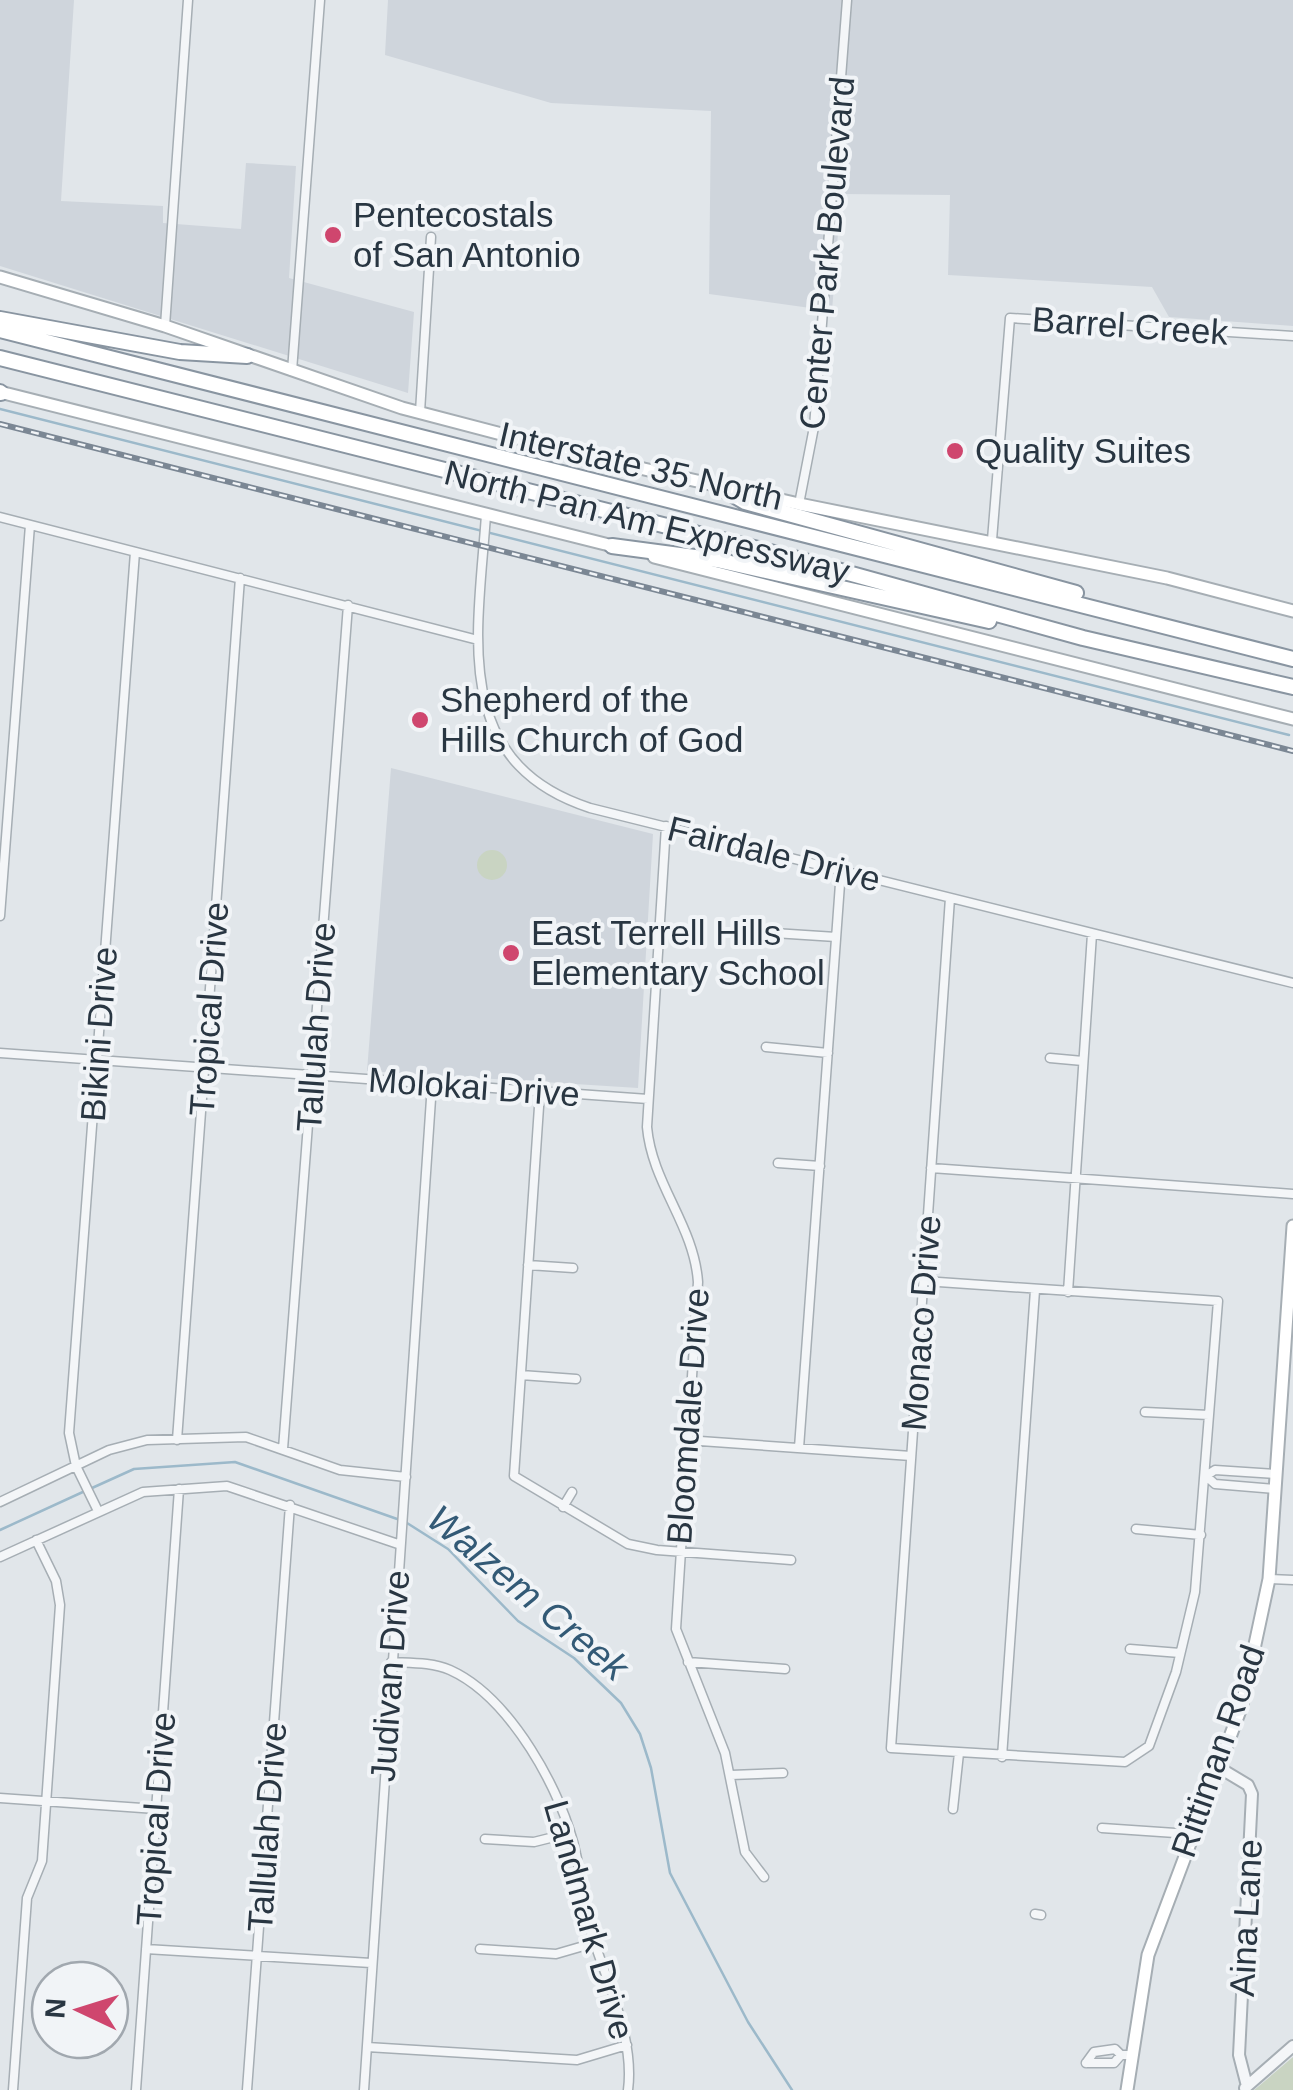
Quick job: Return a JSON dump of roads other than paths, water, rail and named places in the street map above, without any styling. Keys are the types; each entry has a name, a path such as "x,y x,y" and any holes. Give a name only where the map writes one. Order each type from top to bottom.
{"highway":[{"path":"0,319 180,352 247,356"},
{"name":"North Pan Am Expressway","path":"0,330 1293,659"},
{"name":"North Pan Am Expressway","path":"0,358 790,557 1082,638 1292,687"},
{"path":"718,486 745,502 976,562 1078,594 1122,614"},
{"path":"612,546 696,556 896,603 1082,638"}],"main road":[{"name":"Interstate 35 North","path":"0,276 165,326 420,412 718,486 992,540 1293,611"},
{"path":"0,392 486,526 612,546 1293,721"},
{"path":"1276,604 1293,602"},
{"path":"1276,714 1293,710"},
{"name":"Rittiman Road","path":"1127,2090 1126,2055 1148,1955 1246,1688 1269,1579 1293,1226"}],"street":[{"path":"165,326 188,0"},
{"path":"292,371 320,0"},
{"name":"Center Park Boulevard","path":"799,504 814,426 847,0"},
{"path":"420,412 431,236"},
{"name":"Barrel Creek","path":"992,540 1010,318 1293,336"},
{"path":"0,517 478,640"},
{"path":"0,916 5,783 30,525"},
{"name":"Fairdale Drive","path":"486,526 479,684 487,714 521,768 545,788 573,802 1293,982"},
{"name":"Bikini Drive","path":"98,1512 76,1466 69,1434 135,552"},
{"name":"Tropical Drive","path":"177,1440 240,578"},
{"name":"Tallulah Drive","path":"282,1449 348,606"},
{"name":"Bloomdale Drive","path":"666,826 648,1099 652,1158 690,1239 697,1268 676,1629 705,1693 731,1775 744,1852 764,1877"},
{"path":"800,1448 841,870"},
{"name":"Monaco Drive","path":"950,898 891,1748 959,1753"},
{"path":"774,933 836,937"},
{"path":"1068,1292 1092,934"},
{"path":"766,1047 828,1052"},
{"name":"Molokai Drive","path":"0,1052 648,1099"},
{"path":"1050,1058 1083,1060"},
{"name":"Judivan Drive","path":"364,2090 432,1084"},
{"path":"540,1092 514,1476 628,1544 791,1560"},
{"path":"778,1164 820,1166"},
{"path":"931,1168 1293,1194"},
{"path":"528,1265 573,1268"},
{"path":"924,1281 1218,1301 1201,1535 1180,1653 1150,1746 1141,1754 1112,1764 959,1753 954,1808"},
{"path":"1002,1757 1035,1290"},
{"path":"521,1375 576,1379"},
{"path":"1145,1412 1209,1415"},
{"path":"0,1502 134,1442 239,1436 351,1473 406,1477"},
{"path":"686,1440 911,1456"},
{"path":"1206,1476 1215,1470 1276,1474"},
{"path":"1206,1476 1215,1484 1275,1489"},
{"path":"0,1558 148,1490 179,1488 237,1487 398,1544"},
{"name":"Tropical Drive","path":"136,2090 179,1488"},
{"path":"563,1507 572,1492"},
{"name":"Tallulah Drive","path":"248,2090 290,1505"},
{"path":"1136,1529 1201,1535"},
{"path":"13,2090 28,1898 42,1862 60,1593 36,1540"},
{"path":"1269,1579 1293,1580"},
{"path":"1130,1649 1180,1653"},
{"name":"Landmark Drive","path":"390,1662 431,1664 454,1672 511,1721 551,1785 570,1833 594,1943 627,2045 628,2090"},
{"path":"688,1662 785,1669"},
{"name":"Aina Lane","path":"1218,1767 1248,1785 1252,1794 1238,2055 1245,2088"},
{"path":"731,1775 783,1773"},
{"path":"0,1798 156,1809"},
{"path":"1102,1828 1190,1834"},
{"path":"485,1839 534,1842 570,1833"},
{"path":"480,1948 556,1954 594,1943"},
{"path":"146,1949 372,1964"},
{"path":"367,2047 577,2060 627,2045"},
{"path":"1245,2088 1293,2046"}],"waterway":[{"path":"0,409 1289,735"},
{"name":"Walzem Creek","path":"92,1488 134,1469 235,1462 400,1520"},
{"name":"Walzem Creek","path":"0,1530 85,1491"},
{"name":"Walzem Creek","path":"407,1523 448,1549 518,1621 574,1658 621,1703 640,1734 651,1768 670,1873 748,2022 792,2090"}],"railway":[{"path":"0,424 1293,751"}],"place":[{"name":"Pentecostals of San Antonio","path":"333,235"},
{"name":"Quality Suites","path":"955,451"},
{"name":"Shepherd of the Hills Church of God","path":"420,720"},
{"name":"East Terrell Hills Elementary School","path":"511,953"}]}
